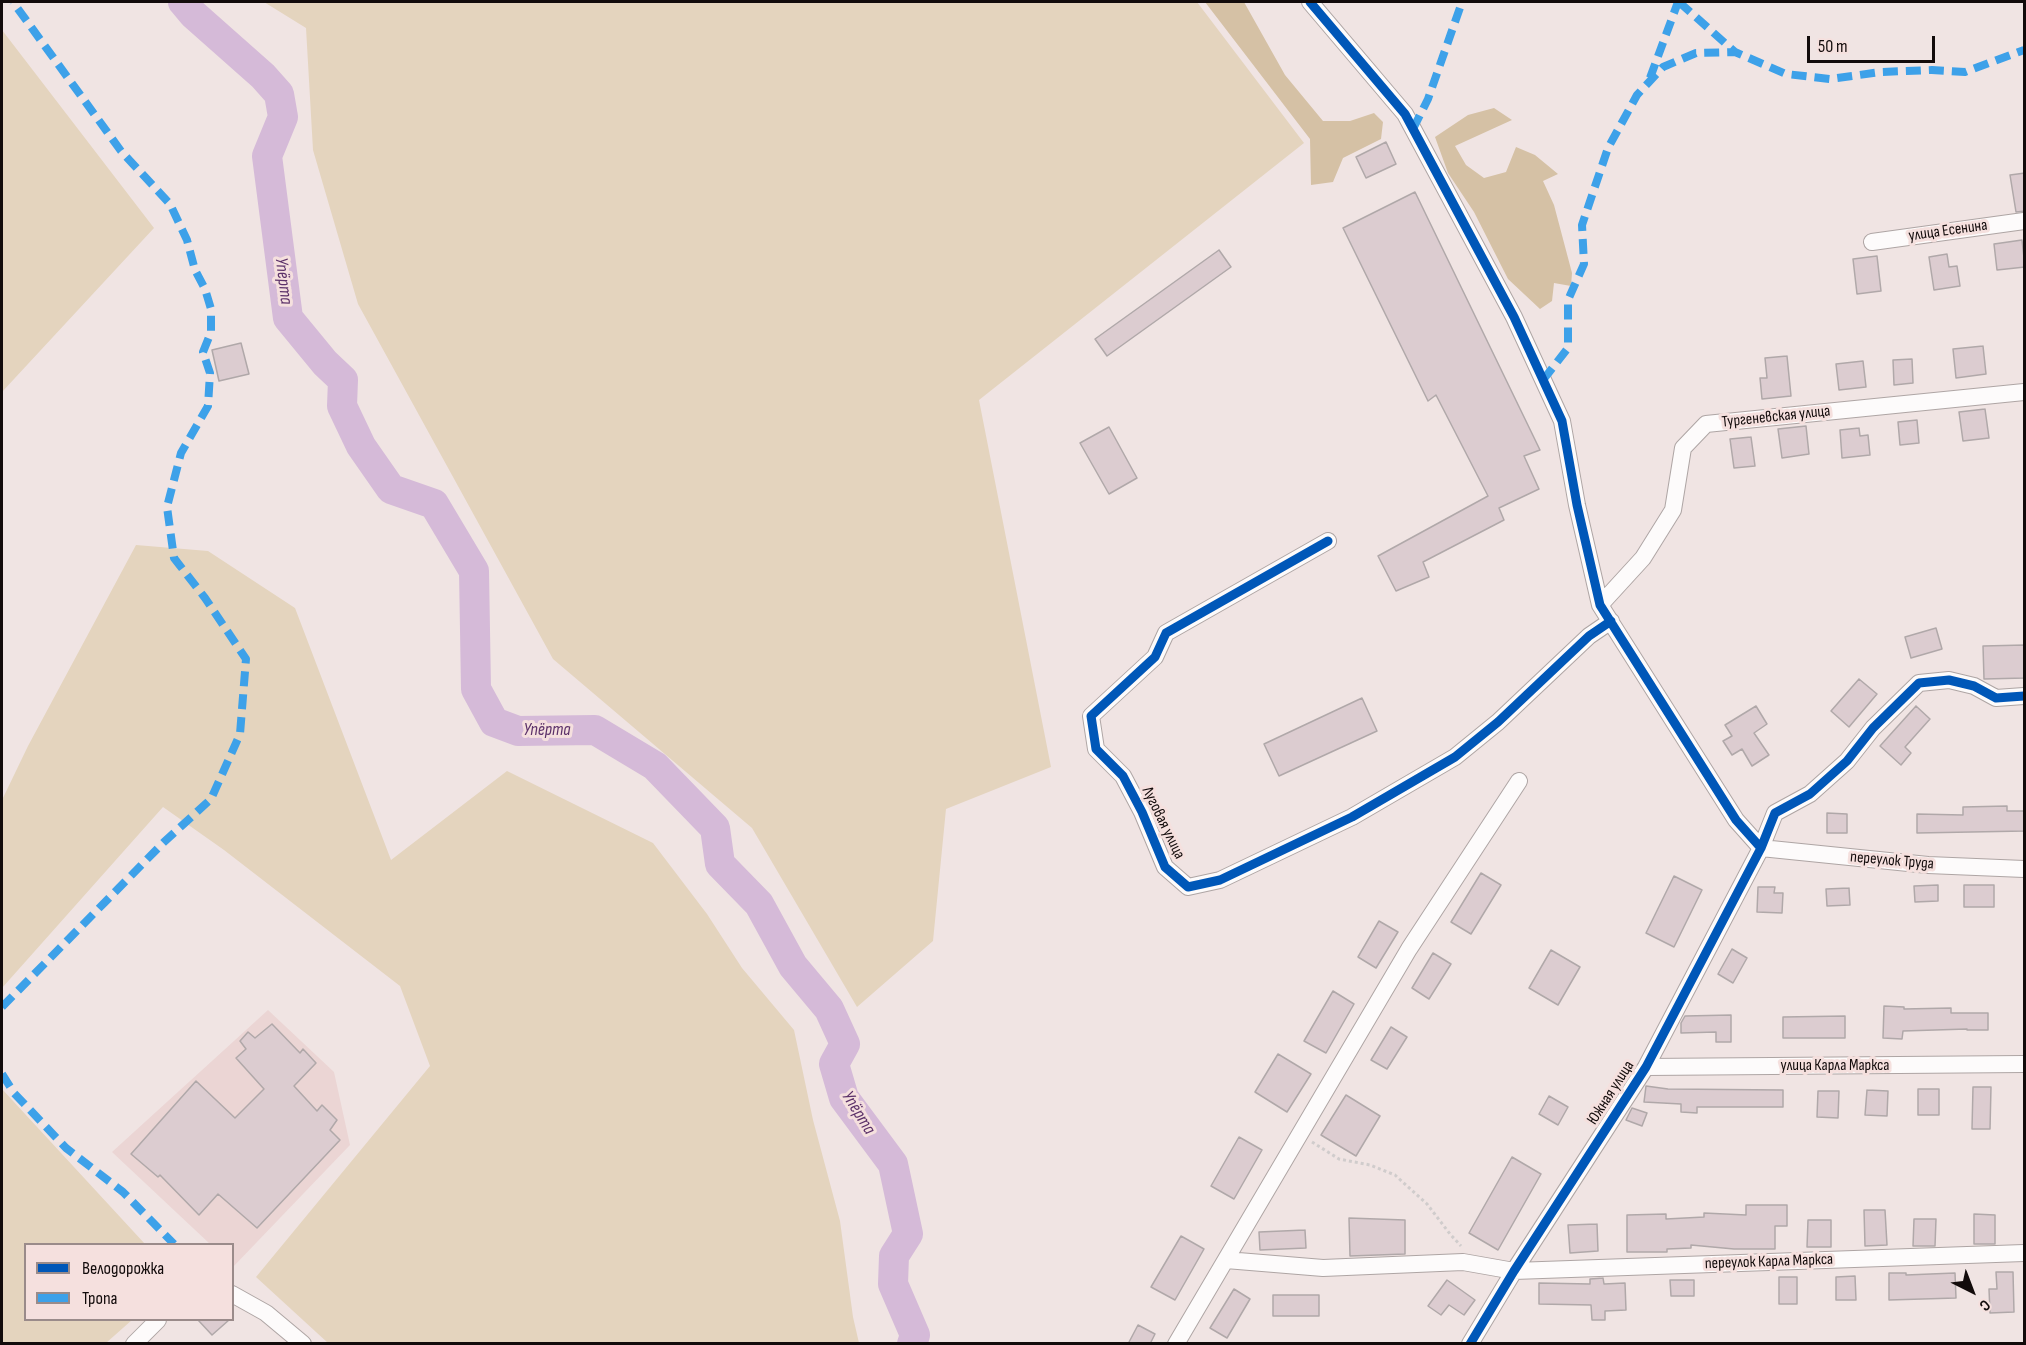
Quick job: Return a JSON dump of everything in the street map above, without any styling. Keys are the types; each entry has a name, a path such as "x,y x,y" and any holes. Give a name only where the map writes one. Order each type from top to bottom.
{"street":[{"path":"1310,2 1405,114 1514,317 1562,421 1577,505 1587,538 1600,605 1736,820 1761,848"},
{"name":"улица Есенина","path":"1872,242 2025,220"},
{"name":"Тургеневская улица","path":"1600,605 1643,558 1673,510 1683,448 1706,424 2025,392"},
{"name":"Луговая улица","path":"1328,541 1166,633 1155,657 1091,716 1096,749 1123,776 1142,812 1165,867 1188,887 1220,880 1352,817 1455,757 1498,722 1589,636 1611,621"},
{"name":"Южная улица","path":"1470,1344 1514,1270 1646,1067 1761,848 1775,813 1810,794 1847,761 1873,728 1919,683 1949,680 1974,686 1996,698 2025,696"},
{"path":"1176,1344 1409,949 1519,781"},
{"name":"переулок Труда","path":"1761,848 1928,865 2025,869"},
{"name":"улица Карла Маркса","path":"1646,1067 2025,1064"},
{"name":"переулок Карла Маркса","path":"1226,1260 1323,1268 1464,1262 1514,1270 2025,1253"},
{"path":"234,1295 266,1313 303,1344"},
{"path":"134,1344 157,1321"}],"path":[{"path":"1299,1135 1339,1159 1370,1164 1395,1175 1427,1204 1450,1234 1480,1265"}],"shaded area":[{"path":"264,2 1197,2 1304,143 979,400 1051,767 946,809 933,941 857,1007 752,828 553,659 358,304 313,150 306,28"},
{"path":"1205,2 1244,2 1285,75 1323,121 1350,121 1374,113 1383,122 1381,139 1343,158 1333,182 1311,185 1310,139"},
{"path":"2,30 154,228 2,392"},
{"path":"1494,108 1512,120 1455,146 1466,165 1484,178 1506,172 1516,147 1535,155 1558,174 1543,181 1554,205 1572,273 1571,286 1554,283 1552,301 1540,309 1508,279 1474,212 1448,173 1435,137 1468,115"},
{"path":"136,545 208,551 295,608 391,860 507,771 653,843 707,914 742,968 794,1030 813,1120 840,1221 853,1317 859,1343 328,1343 256,1277 430,1066 400,986 224,850 163,807 2,988 2,800 28,746"},
{"path":"268,1010 334,1072 350,1145 234,1266 234,1243 209,1243 112,1152"},
{"path":"2,1089 144,1243 24,1243 24,1321 131,1321 106,1343 2,1343"}],"building":[{"path":"1386,142 1396,164 1366,178 1356,157"},
{"path":"2025,173 2025,211 2016,212 2010,175"},
{"path":"1415,192 1540,450 1524,456 1539,489 1499,508 1504,520 1423,562 1429,577 1396,591 1378,556 1488,496 1436,395 1428,401 1343,228"},
{"path":"2022,240 2025,267 1997,270 1994,244"},
{"path":"1219,250 1231,267 1107,356 1095,339"},
{"path":"1947,254 1949,267 1957,266 1960,286 1934,290 1929,257"},
{"path":"1877,256 1881,291 1857,294 1853,259"},
{"path":"241,343 249,374 219,381 212,350"},
{"path":"1983,346 1986,374 1956,378 1953,349"},
{"path":"1787,356 1791,396 1762,399 1760,378 1767,378 1765,358"},
{"path":"1912,359 1913,383 1894,385 1893,360"},
{"path":"1863,361 1866,387 1839,390 1836,364"},
{"path":"1985,409 1989,438 1963,441 1959,412"},
{"path":"1917,420 1919,443 1900,445 1898,422"},
{"path":"1806,426 1809,454 1782,458 1778,429"},
{"path":"1109,427 1137,478 1109,494 1080,443"},
{"path":"1859,428 1860,436 1868,435 1870,455 1842,458 1840,430"},
{"path":"1751,437 1755,466 1734,468 1730,439"},
{"path":"1936,628 1942,649 1911,658 1905,637"},
{"path":"2025,645 2025,678 1984,679 1983,646"},
{"path":"1859,679 1877,694 1849,727 1831,711"},
{"path":"1362,698 1377,731 1279,776 1264,744"},
{"path":"1756,706 1767,724 1754,733 1769,755 1752,766 1742,749 1732,755 1723,741 1732,736 1725,725"},
{"path":"1916,706 1930,719 1905,747 1911,753 1901,765 1880,746"},
{"path":"2007,806 2007,811 2025,811 2025,831 1917,833 1917,814 1963,815 1963,807"},
{"path":"1827,813 1847,814 1847,833 1827,833"},
{"path":"1481,873 1501,885 1471,934 1451,922"},
{"path":"1674,876 1702,890 1674,947 1646,933"},
{"path":"1938,885 1938,901 1915,902 1914,886"},
{"path":"1964,885 1994,885 1994,907 1964,907"},
{"path":"1758,887 1775,887 1774,893 1783,893 1782,913 1757,912"},
{"path":"1849,888 1850,905 1827,906 1826,889"},
{"path":"1379,921 1398,932 1376,968 1358,957"},
{"path":"1732,949 1747,958 1733,983 1718,974"},
{"path":"1551,950 1580,967 1558,1005 1529,988"},
{"path":"1433,953 1451,964 1429,999 1412,988"},
{"path":"1333,991 1354,1004 1326,1053 1304,1041"},
{"path":"1884,1006 1904,1007 1904,1009 1951,1008 1951,1013 1988,1013 1988,1030 1903,1031 1902,1039 1883,1038"},
{"path":"1731,1015 1731,1042 1716,1042 1716,1032 1681,1033 1681,1023 1685,1016"},
{"path":"1845,1016 1845,1038 1783,1038 1783,1017"},
{"path":"272,1024 300,1053 303,1049 316,1063 294,1086 317,1111 322,1105 337,1120 330,1130 340,1140 257,1228 218,1194 199,1215 160,1175 158,1177 131,1154 196,1081 235,1118 264,1089 236,1058 246,1049 240,1041 248,1032 255,1038"},
{"path":"1391,1027 1407,1037 1387,1069 1371,1060"},
{"path":"1278,1054 1311,1074 1287,1112 1255,1092"},
{"path":"1646,1086 1668,1089 1783,1090 1783,1107 1697,1107 1697,1113 1681,1112 1681,1104 1644,1102"},
{"path":"1973,1087 1991,1087 1990,1129 1972,1129"},
{"path":"1918,1089 1939,1089 1939,1115 1918,1115"},
{"path":"1867,1090 1888,1091 1887,1116 1865,1115"},
{"path":"1818,1091 1839,1091 1838,1118 1817,1117"},
{"path":"1346,1095 1380,1116 1356,1156 1321,1135"},
{"path":"1549,1096 1568,1107 1558,1125 1539,1114"},
{"path":"1632,1108 1647,1113 1642,1126 1626,1120"},
{"path":"1239,1137 1262,1150 1234,1199 1211,1186"},
{"path":"1512,1157 1541,1174 1498,1250 1469,1233"},
{"path":"1746,1205 1787,1205 1787,1226 1775,1226 1775,1249 1734,1249 1691,1245 1691,1248 1667,1249 1667,1252 1627,1252 1627,1215 1666,1214 1666,1219 1704,1217 1704,1213 1746,1215"},
{"path":"1864,1210 1885,1210 1887,1245 1865,1246"},
{"path":"1974,1214 1995,1215 1995,1244 1974,1244"},
{"path":"1349,1218 1405,1220 1405,1254 1350,1256"},
{"path":"1914,1219 1936,1219 1935,1246 1913,1246"},
{"path":"1808,1220 1831,1220 1831,1247 1807,1247"},
{"path":"1597,1224 1598,1251 1570,1253 1568,1225"},
{"path":"1305,1230 1306,1248 1260,1250 1259,1232"},
{"path":"1181,1236 1204,1249 1175,1300 1151,1287"},
{"path":"1996,1272 2013,1272 2014,1312 1990,1313 1989,1289 1997,1289"},
{"path":"1889,1273 1906,1273 1906,1275 1955,1273 1956,1298 1889,1300"},
{"path":"1855,1276 1856,1300 1836,1300 1836,1277"},
{"path":"1779,1277 1797,1277 1797,1304 1779,1304"},
{"path":"1603,1278 1604,1284 1625,1283 1626,1310 1605,1311 1605,1320 1592,1320 1591,1305 1539,1304 1539,1283 1590,1284 1590,1279"},
{"path":"1447,1280 1475,1300 1464,1315 1449,1305 1441,1315 1428,1306"},
{"path":"1670,1280 1694,1280 1694,1296 1671,1296"},
{"path":"1234,1289 1250,1299 1227,1338 1210,1328"},
{"path":"1273,1295 1319,1295 1319,1316 1273,1316"},
{"path":"199,1321 228,1321 212,1335"},
{"path":"1138,1325 1155,1334 1150,1344 1128,1344"}],"waterway":[{"name":"Упёрта","path":"183,2 193,14 263,76 279,94 283,117 267,156 288,318 325,363 343,380 342,406 361,446 391,489 434,504 474,571 476,689 494,722 518,731 595,730 655,766 715,828 720,864 759,904 793,966 829,1009 845,1044 834,1064 844,1098 893,1164 908,1234 894,1256 893,1284 915,1335 912,1344"}],"marked path":[{"path":"2,1007 164,842 211,799 240,734 246,659 205,598 174,558 167,507 181,453 208,406 210,373 203,352 211,332 211,309 205,289 195,270 187,240 170,204 121,151 13,2"},
{"path":"1413,129 1428,99 1462,2"},
{"path":"1650,78 1678,2"},
{"path":"1679,2 1735,52"},
{"path":"1543,380 1568,348 1568,300 1584,264 1582,225 1608,148 1637,95 1663,67 1696,53 1735,52 1786,74 1830,79 1881,72 1932,70 1965,72 2024,50"},
{"path":"2,1074 14,1093 66,1148 123,1192 173,1243"}],"cycle path":[{"path":"1310,2 1405,114 1514,317 1562,421 1577,505 1600,605 1736,820 1761,848"},
{"path":"1328,541 1166,633 1155,657 1091,716 1096,749 1123,776 1142,812 1165,867 1188,887 1220,880 1352,817 1455,757 1498,722 1589,636 1611,621"},
{"path":"1470,1344 1514,1271 1646,1067 1761,848 1775,813 1810,794 1847,761 1873,728 1919,683 1949,680 1974,686 1996,698 2024,696"}]}
